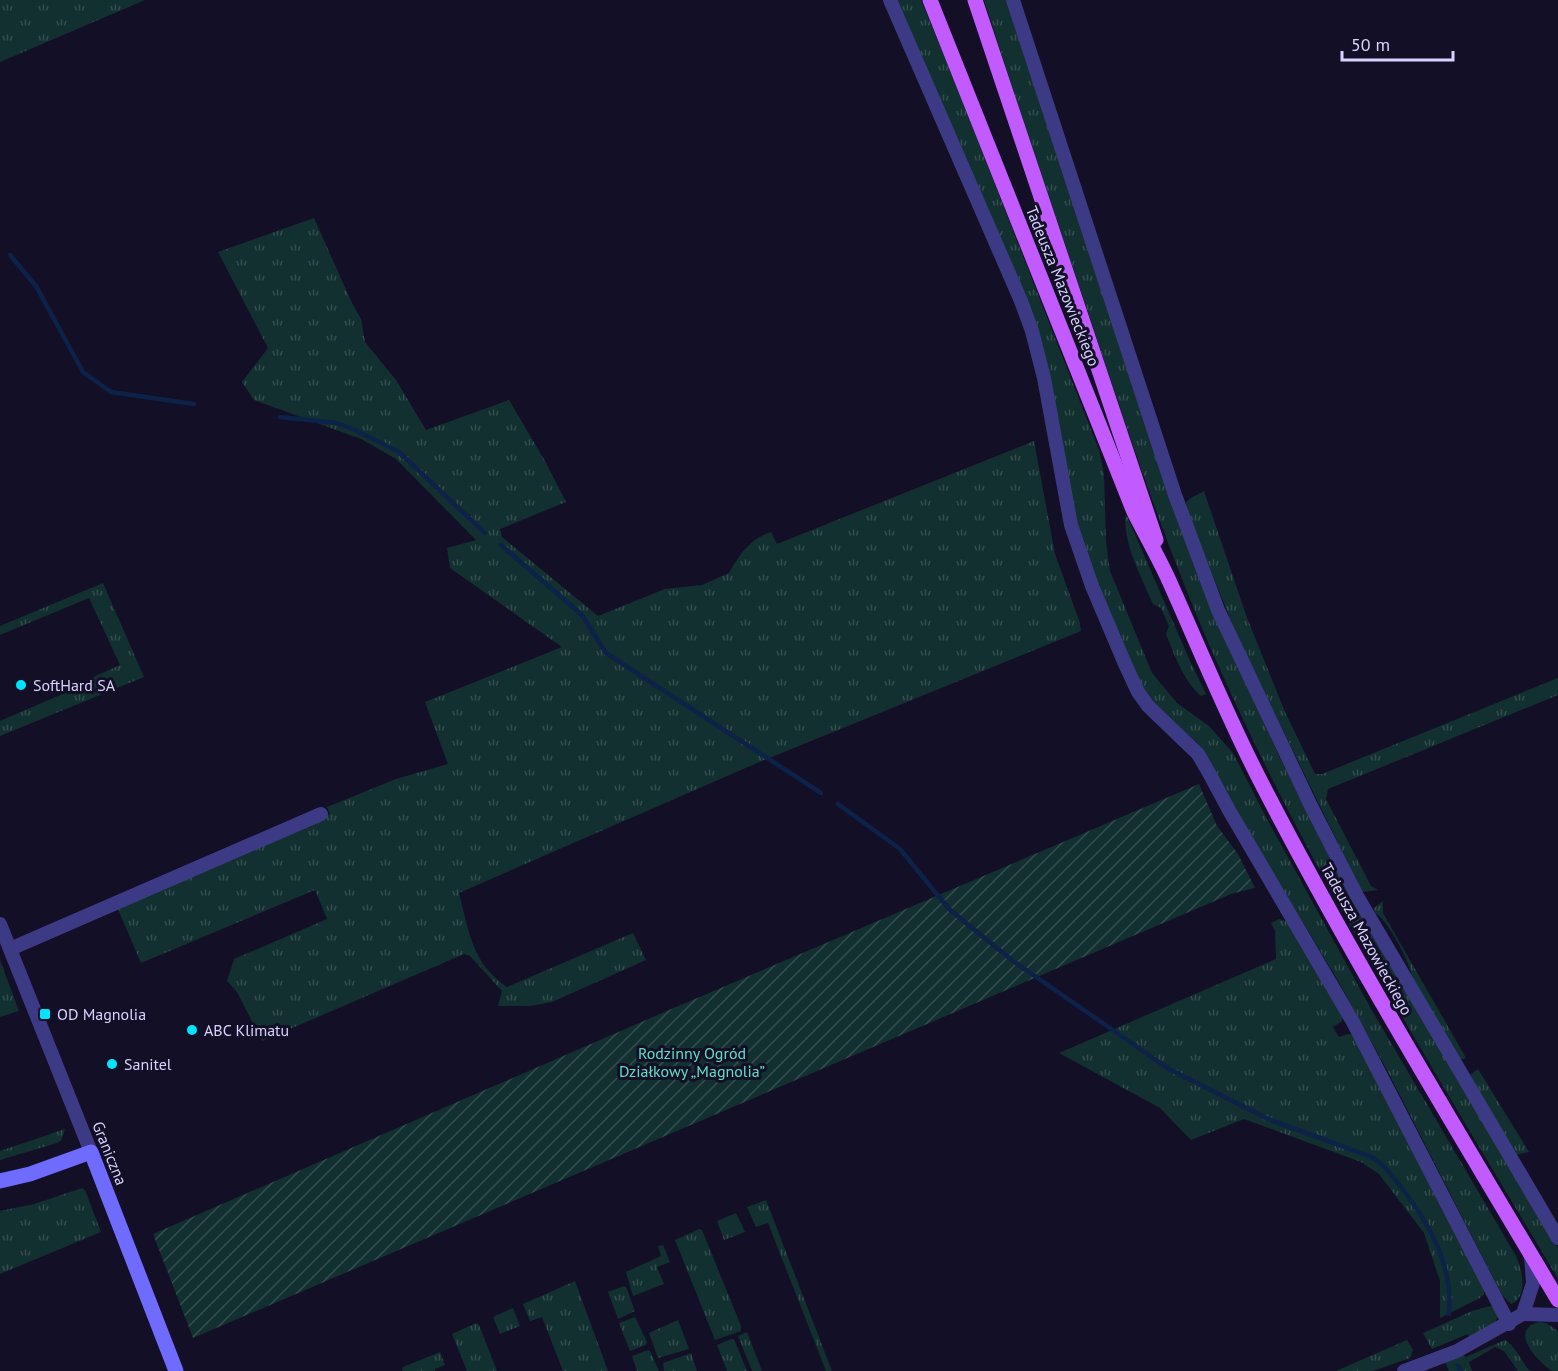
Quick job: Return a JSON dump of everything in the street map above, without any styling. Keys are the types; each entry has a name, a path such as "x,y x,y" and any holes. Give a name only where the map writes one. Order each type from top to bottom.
{"main road":[{"name":"Tadeusza Mazowieckiego","path":"930,0 1120,480 1170,583 1249,758 1313,881 1378,997 1558,1300"},
{"name":"Tadeusza Mazowieckiego","path":"975,0 1170,583"}],"street":[{"path":"890,0 1032,332 1044,378 1071,525 1092,586 1138,692 1148,706 1186,742 1204,764 1353,1022 1509,1324"},
{"path":"1013,0 1175,495 1218,610 1316,815 1358,896 1558,1238"},
{"path":"10,949 321,814"},
{"name":"Graniczna","path":"0,924 176,1371"},
{"path":"0,1181 30,1174 91,1152"},
{"path":"1404,1371 1457,1351 1509,1324 1522,1314 1533,1283 1532,1256"},
{"path":"1522,1314 1558,1315"}],"green space":[{"path":"0,0 145,0 0,62"},
{"path":"896,0 921,0 1099,450 1104,474 1106,542 1110,571 1152,673 1177,703 1209,726 1233,753 1370,1007 1516,1256 1522,1275 1522,1289 1517,1300 1511,1304 1502,1295 1387,1070 1337,979 1205,755 1195,741 1161,711 1140,686 1098,586 1078,526 1048,371"},
{"path":"984,0 1006,0 1166,486 1214,614 1279,756 1360,915 1558,1248 1558,1279 1423,1053 1337,901 1295,824 1219,667 1148,490"},
{"path":"314,218 361,319 365,342 396,380 426,430 509,400 566,502 500,529 502,537 598,616 665,589 702,585 729,573 746,548 771,532 777,544 1034,441 1055,554 1081,631 757,763 459,893 469,934 479,957 495,978 507,987 633,933 646,960 552,1002 530,1006 498,1006 502,991 470,956 464,954 262,1041 237,992 227,981 234,959 327,919 315,890 141,963 117,907 330,814 327,807 396,779 448,764 425,702 562,647 450,568 447,548 476,540 396,459 361,439 254,400 242,382 268,348 218,252"},
{"path":"1204,491 1246,615 1285,712 1315,774 1322,774 1558,678 1558,695 1328,789 1326,799 1371,886 1378,890 1362,892 1238,638 1187,511 1186,502"},
{"path":"1127,516 1206,694 1201,696 1195,690 1176,659 1166,634 1169,626 1161,608 1153,604 1131,551 1126,528 1125,517"},
{"path":"103,583 144,677 0,736 0,721 81,686 80,683 120,665 89,598 0,635 0,626"},
{"name":"Rodzinny Ogród Działkowy „Magnolia”","path":"1199,784 1217,826 1238,854 1255,888 1231,894 193,1338 153,1234 669,1010"},
{"path":"1383,901 1383,913 1466,1058 1458,1057 1413,979 1398,943 1381,917 1375,913 1374,908"},
{"path":"1279,919 1288,922 1343,1015 1342,1021 1333,1027 1339,1037 1348,1034 1355,1035 1484,1288 1484,1294 1480,1298 1440,1318 1440,1281 1424,1233 1379,1174 1361,1162 1244,1119 1191,1140 1160,1108 1059,1053 1276,959 1275,931 1271,923"},
{"path":"0,960 19,1011 0,1017"},
{"path":"1478,1069 1529,1152 1515,1155 1470,1075"},
{"path":"65,1129 61,1141 57,1143 0,1160 0,1151"},
{"path":"82,1188 85,1190 101,1232 0,1274 0,1211 34,1204"},
{"path":"766,1200 832,1371 826,1371 768,1223 756,1227 747,1207"},
{"path":"736,1213 745,1232 724,1240 717,1221"},
{"path":"699,1229 702,1230 741,1326 741,1331 715,1340 675,1240"},
{"path":"663,1245 670,1262 657,1267 664,1284 633,1296 626,1272 661,1256 658,1246"},
{"path":"575,1281 608,1371 563,1371 542,1317 530,1321 523,1304"},
{"path":"624,1286 635,1311 618,1319 608,1292"},
{"path":"1490,1306 1496,1307 1498,1314 1495,1324 1470,1338 1468,1334 1432,1349 1423,1333 1472,1311"},
{"path":"513,1308 520,1326 500,1334 493,1317"},
{"path":"635,1317 647,1342 646,1345 630,1351 619,1323"},
{"path":"678,1320 689,1349 658,1358 649,1333"},
{"path":"1539,1322 1546,1323 1558,1331 1558,1371 1552,1371 1546,1366 1528,1346 1526,1332 1530,1326"},
{"path":"476,1323 479,1325 497,1371 467,1371 452,1334"},
{"path":"747,1332 762,1371 752,1371 738,1336"},
{"path":"734,1339 747,1371 727,1371 717,1345"},
{"path":"1407,1340 1413,1350 1410,1358 1373,1371 1336,1371"},
{"path":"1505,1340 1530,1371 1518,1371 1504,1351 1495,1347 1469,1362 1472,1371 1449,1371 1445,1362 1462,1354 1466,1357"},
{"path":"648,1350 659,1371 637,1371 632,1356"},
{"path":"440,1352 445,1365 435,1371 402,1371 403,1367"},
{"path":"691,1353 697,1371 664,1371 663,1363"}],"waterway":[{"path":"10,255 36,286 83,372 111,392 194,404"},
{"path":"280,417 336,423 399,452 485,533"},
{"path":"501,545 582,615 606,653 821,793"},
{"path":"838,804 900,849 949,909 1013,961 1169,1069 1268,1119 1372,1157 1381,1164 1412,1201 1437,1246 1447,1278 1449,1314"},
{"path":"1458,1366 1461,1371"}],"place":[{"name":"SoftHard SA","path":"21,685"},
{"name":"OD Magnolia","path":"45,1014"},
{"name":"ABC Klimatu","path":"192,1030"},
{"name":"Sanitel","path":"112,1064"}]}
